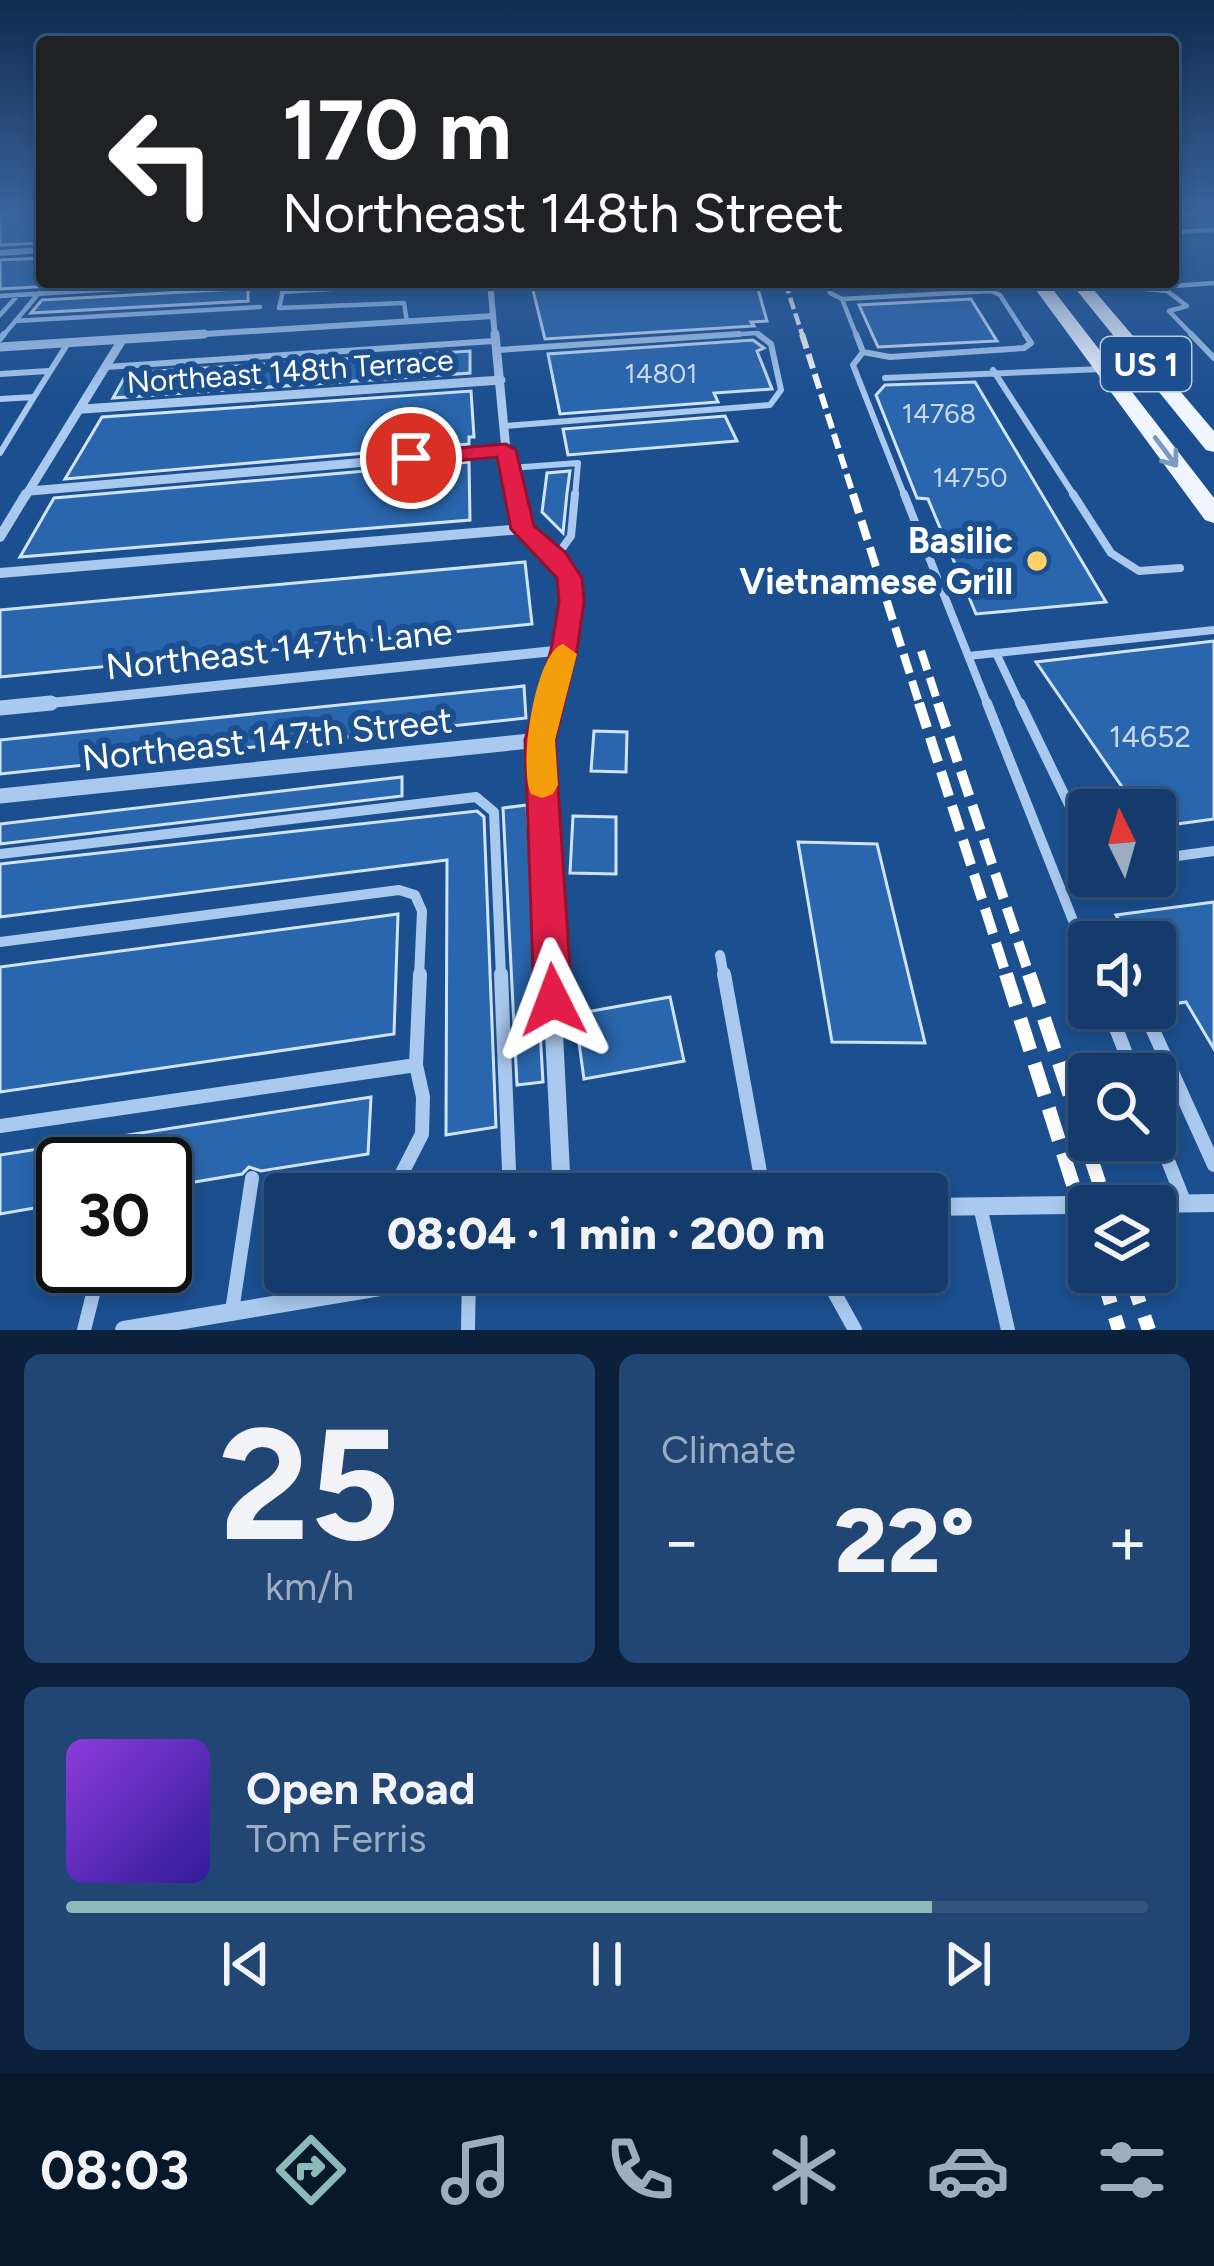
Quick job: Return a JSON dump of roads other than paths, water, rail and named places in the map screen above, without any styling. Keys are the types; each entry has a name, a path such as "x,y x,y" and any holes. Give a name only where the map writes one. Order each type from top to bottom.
{"main road":[{"name":"US 1","path":"1042,288 1214,515"},
{"name":"US 1","path":"1086,288 1109,304 1214,445"},
{"path":"1192,485 1214,504"}],"street":[{"path":"491,288 506,450 523,529 556,557 570,578 572,602 540,740 561,1173"},
{"path":"0,343 68,343 493,316"},
{"path":"0,537 122,340"},
{"name":"Northeast 148th Terrace","path":"83,409 501,380"},
{"path":"30,491 506,450"},
{"path":"0,573 523,529"},
{"name":"Northeast 147th Lane","path":"0,708 564,650"},
{"name":"Northeast 147th Street","path":"0,796 540,740"},
{"path":"948,1205 1214,1203"},
{"path":"128,1330 218,1318 328,1293"}],"lane":[{"path":"1179,286 1214,283"},
{"path":"65,292 69,288"},
{"path":"0,296 115,288"},
{"path":"283,288 277,305 284,309 404,303 407,322"},
{"path":"282,292 346,288"},
{"path":"829,288 842,299 997,293 1029,346 890,357 863,352"},
{"path":"942,288 942,292"},
{"path":"1111,288 1167,291 1187,306 1169,311 1214,358"},
{"path":"1167,291 1171,288"},
{"path":"1109,304 1122,290"},
{"path":"0,343 39,293"},
{"path":"0,315 18,295"},
{"path":"842,299 863,352"},
{"path":"15,321 260,307"},
{"path":"203,334 215,310"},
{"path":"106,367 757,333 771,344 781,390 770,405 506,426"},
{"path":"0,452 68,343"},
{"path":"863,352 854,365 1073,921"},
{"path":"885,378 1103,369"},
{"path":"993,370 1111,553 1139,572 1180,568"},
{"path":"0,374 48,371"},
{"path":"0,399 34,397"},
{"path":"510,468 578,463 571,536 556,557"},
{"path":"968,656 1214,630"},
{"path":"996,653 1068,802"},
{"path":"0,854 476,796 488,802 494,812 508,1173"},
{"path":"1176,856 1214,851"},
{"path":"0,942 399,890 415,895 422,911 416,1065 423,1096 422,1134 402,1173"},
{"path":"720,955 760,1173"},
{"path":"1152,1029 1214,1165"},
{"path":"0,1126 416,1065"},
{"path":"1168,1161 1186,1206"},
{"path":"218,1318 252,1178"},
{"path":"980,1203 1008,1330"},
{"path":"84,1330 93,1293"},
{"path":"468,1330 469,1293"},
{"path":"836,1293 855,1330"}],"railway":[{"path":"787,288 803,337"},
{"path":"802,334 854,497"},
{"path":"853,494 920,706"},
{"path":"921,651 939,705"},
{"path":"919,703 1007,977"},
{"path":"939,705 1030,977"},
{"path":"1006,974 1073,1185"},
{"path":"1029,974 1100,1185"},
{"path":"1108,1293 1119,1330"},
{"path":"1136,1293 1149,1330"}],"place":[{"name":"Basilic Vietnamese Grill","path":"1037,561"}]}
